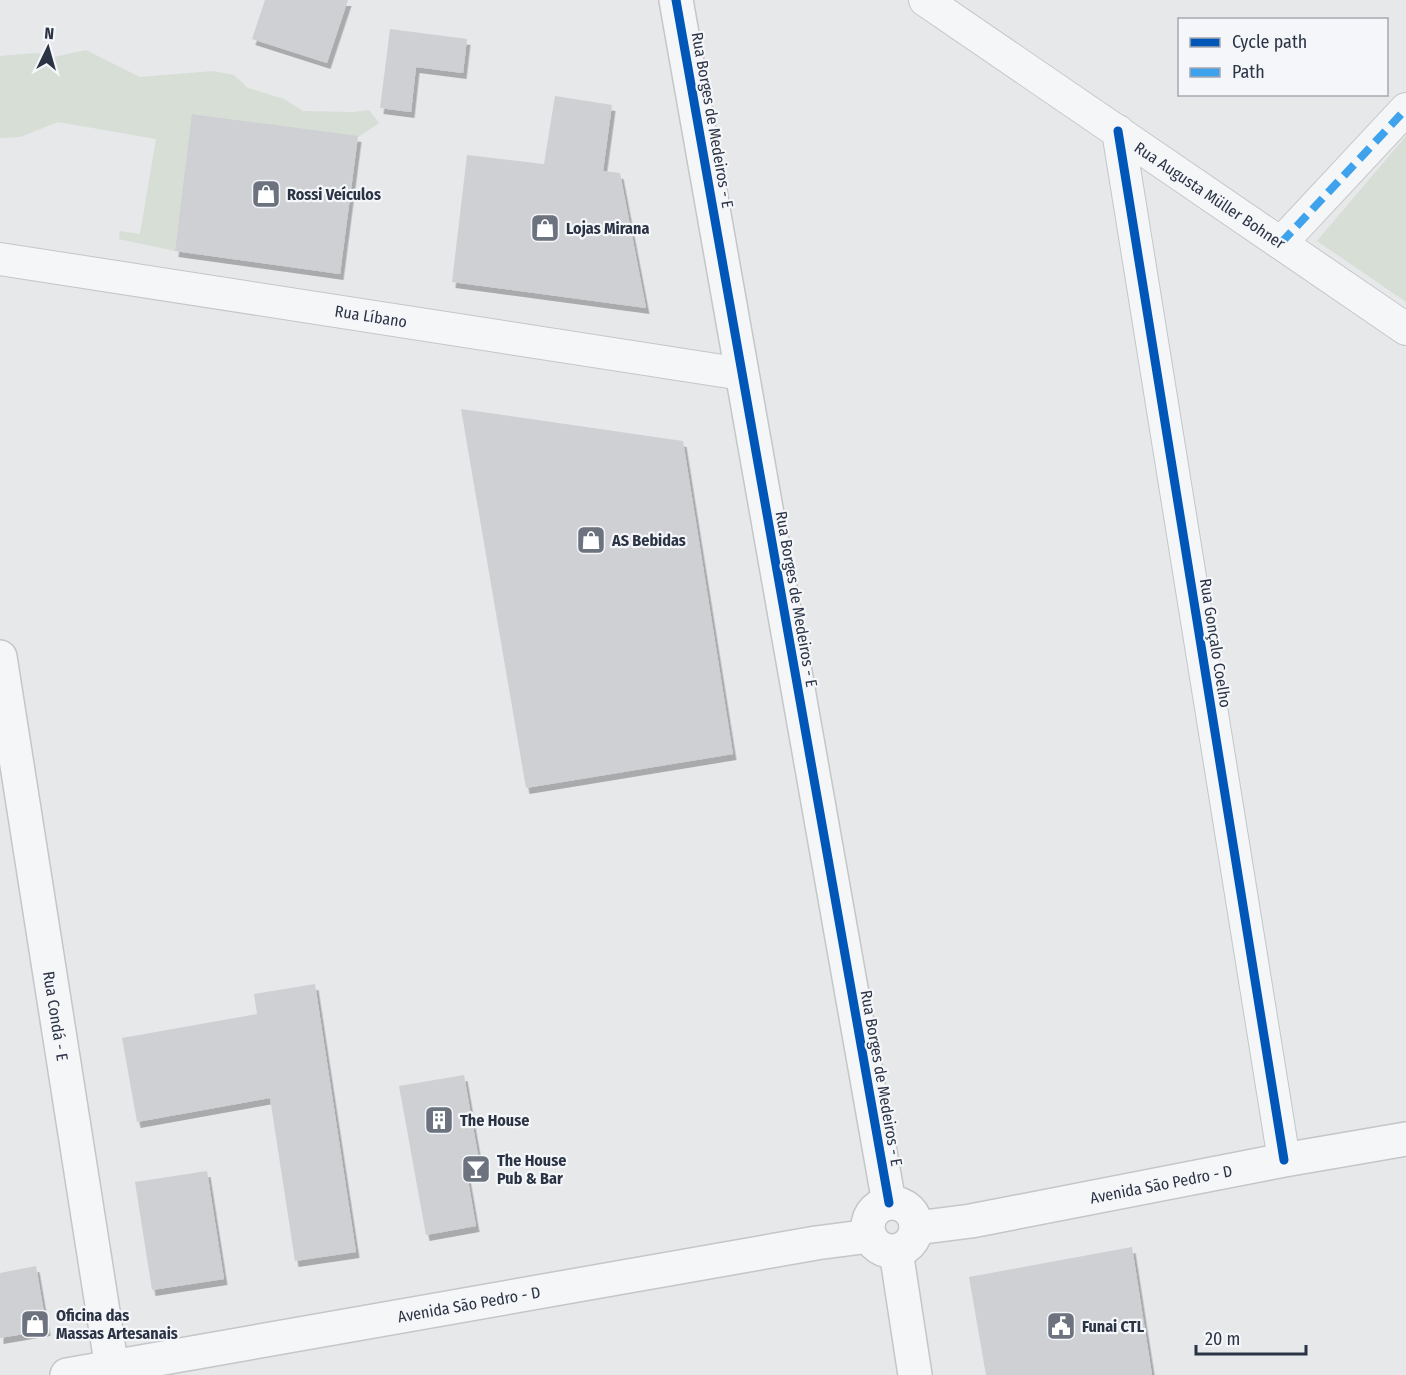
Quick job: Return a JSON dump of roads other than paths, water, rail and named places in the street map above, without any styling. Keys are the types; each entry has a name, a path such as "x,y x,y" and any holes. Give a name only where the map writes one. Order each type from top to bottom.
{"street":[{"name":"Rua Borges de Medeiros - E","path":"676,0 889,1203 879,1207 871,1216 868,1226 894,1238"},
{"name":"Rua Augusta Müller Bohner","path":"925,0 1406,329"},
{"path":"1281,243 1406,109"},
{"name":"Rua Gonçalo Coelho","path":"1118,131 1284,1160"},
{"name":"Rua Líbano","path":"0,259 742,374"},
{"name":"Rua Condá - E","path":"0,657 112,1371"},
{"name":"Avenida São Pedro - D","path":"68,1375 112,1371 816,1243 894,1238 1284,1160 1406,1139"},
{"path":"894,1238 915,1375"}],"place":[{"name":"Rossi Veículos","path":"266,194"},
{"name":"Lojas Mirana","path":"545,228"},
{"name":"AS Bebidas","path":"591,540"},
{"name":"The House","path":"439,1120"},
{"name":"The House Pub & Bar","path":"476,1169"},
{"name":"Oficina das Massas Artesanais","path":"35,1324"},
{"name":"Funai CTL","path":"1061,1326"}]}
